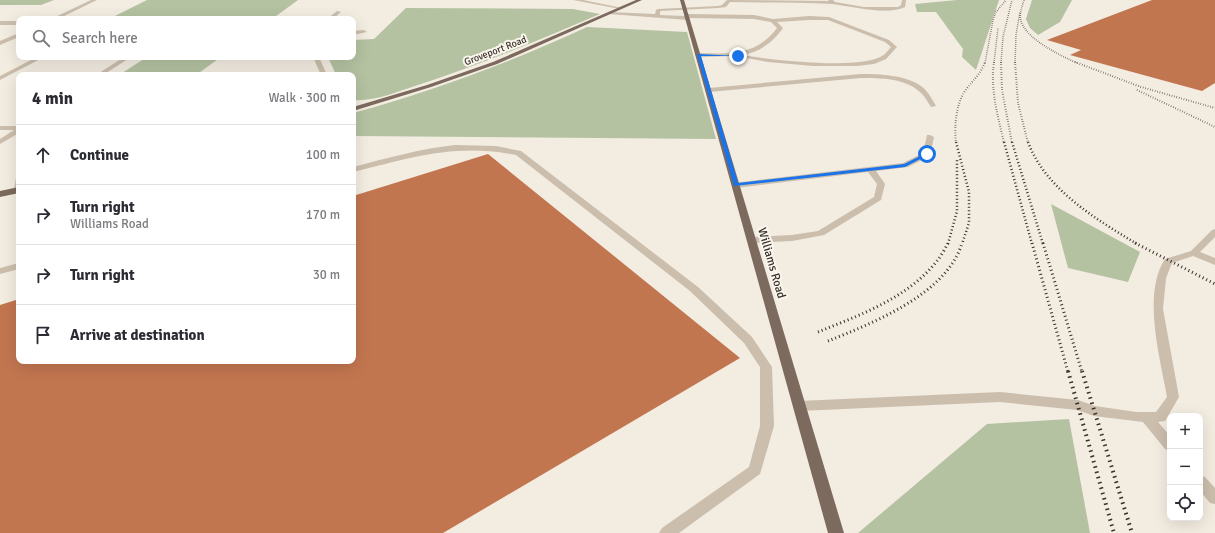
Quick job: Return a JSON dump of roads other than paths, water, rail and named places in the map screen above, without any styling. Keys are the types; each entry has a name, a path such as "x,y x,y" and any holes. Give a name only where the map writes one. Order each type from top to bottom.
{"main road":[{"name":"Groveport Road","path":"356,108 429,86 495,63 640,0"},
{"name":"Williams Road","path":"685,10 836,533"},
{"path":"0,194 16,191"}],"street":[{"path":"60,16 95,0"},
{"path":"575,0 620,8"},
{"path":"609,13 657,15 685,10 724,6 729,0 832,2 864,8 899,8 903,6 904,0"},
{"path":"657,15 658,10 685,10 754,17 773,21 809,18 829,19 887,41 894,47 883,59 866,63 798,64 752,60 738,56 698,55"},
{"path":"334,16 339,12"},
{"path":"738,56 766,46 775,37 780,28 773,21"},
{"path":"0,23 16,23"},
{"path":"356,33 364,32"},
{"path":"0,43 16,36"},
{"path":"0,78 35,60"},
{"path":"104,72 123,60"},
{"path":"317,60 323,72"},
{"path":"709,90 861,76 885,77 906,82 924,91 933,106"},
{"path":"0,128 16,129"},
{"path":"0,142 16,131"},
{"path":"736,184 905,165 927,154 930,137"},
{"path":"356,169 410,154 456,147 496,147 518,153 694,289 748,340 766,367 767,426 755,470 667,533"},
{"path":"752,240 792,238 821,233 878,198 881,184 870,169"},
{"path":"799,406 1000,396 1078,405 1094,411 1146,417 1160,417 1173,396 1158,308 1162,278 1168,261 1194,253 1213,237"},
{"path":"1194,253 1215,262"},
{"path":"0,271 16,267"},
{"path":"1146,417 1167,442"},
{"path":"1203,484 1215,498"}],"railway":[{"path":"985,63 993,20 996,12 1006,0"},
{"path":"1001,63 1003,37 1012,0"},
{"path":"1024,0 1020,16 1024,28 1045,46 1077,63"},
{"path":"1015,62 1016,35 1020,12"},
{"path":"994,63 998,28"},
{"path":"956,143 955,130 958,109 962,96 979,74 985,62"},
{"path":"994,62 994,93 1004,143"},
{"path":"1015,62 1018,103 1028,143"},
{"path":"1075,62 1141,87 1215,108"},
{"path":"1001,63 1002,90 1012,143"},
{"path":"1137,90 1215,127"},
{"path":"956,142 969,192 969,223 962,244"},
{"path":"1004,142 1032,244"},
{"path":"1012,142 1043,244"},
{"path":"1028,142 1036,159 1047,175 1060,189 1089,213 1137,244"},
{"path":"948,244 957,211 957,158"},
{"path":"818,332 866,312 898,295 925,274 938,259 948,243"},
{"path":"828,341 886,316 925,292 941,277 954,261 962,243"},
{"path":"1032,243 1068,372"},
{"path":"1043,243 1082,372"},
{"path":"1135,243 1215,284"},
{"path":"1068,371 1114,533"},
{"path":"1082,371 1132,533"}]}
